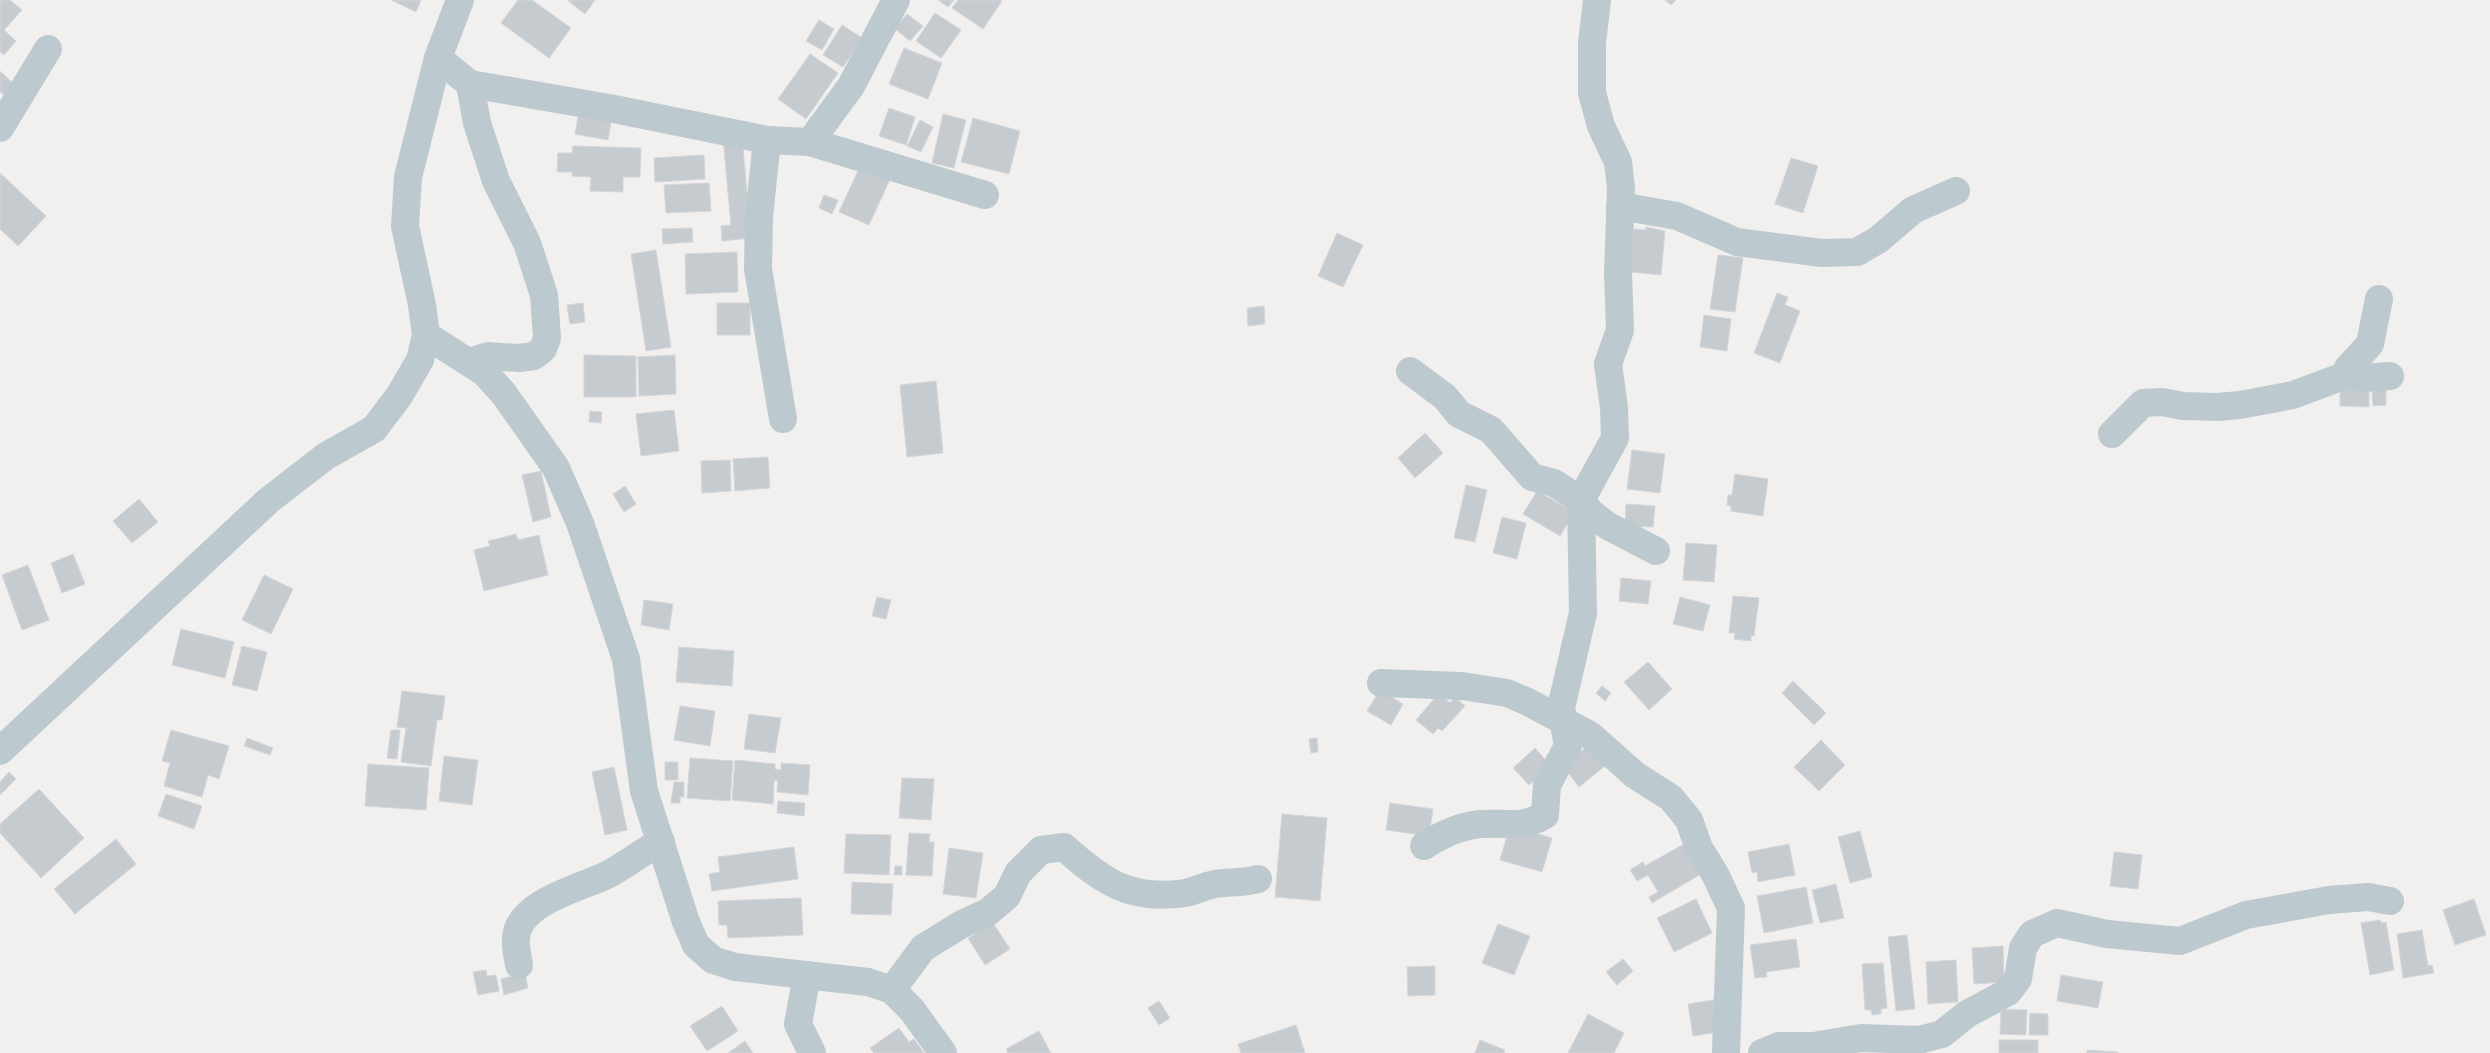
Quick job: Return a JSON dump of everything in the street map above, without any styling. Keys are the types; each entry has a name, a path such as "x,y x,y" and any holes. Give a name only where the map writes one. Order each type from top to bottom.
{"street":[{"path":"0,751 269,500 326,456 374,429 399,396 420,360 426,334 422,305 405,226 408,177 438,58 460,0"},
{"path":"810,142 851,86 896,0"},
{"path":"1424,846 1445,832 1469,826 1532,823 1544,815 1547,785 1568,746 1561,708 1583,613 1581,500 1615,438 1614,408 1608,364 1620,330 1618,162 1601,126 1592,93 1592,43 1597,0"},
{"path":"0,128 48,49"},
{"path":"438,58 470,84 609,108 767,140 810,142 985,195"},
{"path":"470,84 477,123 496,181 527,243 544,295 547,338 543,349 534,356 519,358 488,356 470,362"},
{"path":"767,140 759,217 758,270 783,419"},
{"path":"1620,206 1677,216 1737,242 1822,253 1857,252 1878,240 1913,210 1956,191"},
{"path":"2350,374 2348,368 2370,344 2379,299"},
{"path":"426,334 485,373 504,394 556,468 580,523 626,659 644,791 686,922 696,945 713,960 735,967 868,982 892,990 912,1010 943,1053"},
{"path":"1410,371 1444,397 1459,414 1491,430 1532,477 1554,483 1581,500 1590,512 1608,526 1656,550"},
{"path":"2112,434 2143,403 2162,402 2183,406 2218,407 2240,405 2293,395 2350,374 2362,378 2390,376"},
{"path":"1381,683 1462,686 1506,693 1528,702 1590,735 1635,775 1671,798 1688,820 1699,848 1715,874 1730,908 1726,1053"},
{"path":"519,965 515,937 523,918 542,903 608,875 633,857 661,842"},
{"path":"892,990 923,948 962,924 988,912 1007,896 1018,873 1041,850 1064,847 1103,880 1131,892 1154,894 1186,893 1214,884 1258,879"},
{"path":"1762,1053 1779,1046 1813,1046 1861,1038 1924,1046 1967,1014 2008,992 2018,980 2023,948 2032,934 2057,924 2107,934 2180,941 2246,915 2329,900 2368,897 2390,901"},
{"path":"806,975 798,1024 812,1053"}],"building":[{"path":"0,0 10,0 22,10 4,30 16,41 4,55 0,52"},
{"path":"391,0 421,0 416,12"},
{"path":"518,0 532,0 571,28 549,58 501,23"},
{"path":"567,0 595,0 585,14"},
{"path":"938,0 954,0 948,7"},
{"path":"958,0 1002,1 983,29 952,8"},
{"path":"1665,0 1676,0 1671,5"},
{"path":"935,13 961,30 941,58 916,41"},
{"path":"907,14 923,26 910,41 895,29"},
{"path":"819,20 834,29 822,50 806,41"},
{"path":"842,25 862,38 843,67 823,55"},
{"path":"904,48 942,63 928,99 889,84"},
{"path":"810,54 838,73 806,119 778,99"},
{"path":"0,71 14,84 4,95 0,92"},
{"path":"889,108 915,117 906,145 879,136"},
{"path":"579,111 612,117 608,140 575,134"},
{"path":"943,114 966,120 954,168 932,163"},
{"path":"973,118 1020,131 1009,174 961,162"},
{"path":"920,120 933,127 921,152 907,146"},
{"path":"742,136 751,238 722,241 721,226 731,225 723,138"},
{"path":"573,146 641,148 640,177 623,177 623,192 590,191 591,177 572,176 572,172 557,172 558,153 572,153"},
{"path":"704,155 705,179 655,182 654,158"},
{"path":"1791,158 1818,166 1803,213 1775,204"},
{"path":"862,162 892,175 869,225 839,212"},
{"path":"0,173 46,216 18,246 0,229"},
{"path":"709,183 711,211 666,213 664,185"},
{"path":"824,195 838,200 832,214 819,208"},
{"path":"1646,227 1665,231 1661,275 1630,272 1634,229 1646,230"},
{"path":"692,228 693,242 663,244 662,229"},
{"path":"1337,233 1363,245 1343,287 1318,276"},
{"path":"656,250 671,347 646,351 631,254"},
{"path":"737,252 738,292 686,294 685,254"},
{"path":"1718,255 1743,258 1735,312 1710,309"},
{"path":"1777,293 1788,297 1785,305 1800,311 1780,363 1754,353"},
{"path":"583,303 585,322 570,324 567,305"},
{"path":"717,303 750,303 750,335 717,335"},
{"path":"1264,306 1265,324 1248,326 1247,308"},
{"path":"1704,315 1731,319 1727,351 1700,347"},
{"path":"584,355 636,356 636,397 584,397"},
{"path":"675,355 676,394 639,396 638,357"},
{"path":"936,381 943,453 907,457 900,385"},
{"path":"2340,389 2369,389 2369,407 2340,406"},
{"path":"2372,389 2386,389 2386,405 2373,406"},
{"path":"674,410 679,451 641,456 636,414"},
{"path":"590,411 602,412 601,423 589,422"},
{"path":"1425,433 1443,453 1415,478 1398,458"},
{"path":"1632,450 1665,454 1660,493 1627,489"},
{"path":"768,457 770,488 735,491 733,459"},
{"path":"730,460 731,491 702,493 701,461"},
{"path":"541,471 551,517 533,522 522,475"},
{"path":"1735,474 1768,479 1763,516 1731,511 1731,506 1727,505 1728,495 1732,495"},
{"path":"1466,485 1487,490 1475,542 1454,538"},
{"path":"625,486 636,504 624,512 613,494"},
{"path":"1537,491 1574,512 1560,536 1523,514"},
{"path":"139,499 158,522 132,543 113,521"},
{"path":"1626,504 1655,506 1653,527 1625,526"},
{"path":"1502,517 1526,523 1517,559 1493,553"},
{"path":"516,534 518,540 539,535 548,575 484,591 474,550 490,546 488,541"},
{"path":"1686,543 1717,545 1714,582 1683,580"},
{"path":"73,554 85,584 62,593 51,563"},
{"path":"28,565 49,620 22,630 2,575"},
{"path":"264,575 293,589 271,634 242,620"},
{"path":"1621,578 1651,581 1648,604 1619,601"},
{"path":"1733,596 1759,598 1754,636 1751,635 1751,641 1734,639 1735,633 1729,633"},
{"path":"877,597 891,600 886,619 872,616"},
{"path":"1680,597 1710,605 1703,631 1673,624"},
{"path":"644,600 673,604 669,630 641,625"},
{"path":"181,629 234,642 225,678 172,665"},
{"path":"242,646 267,652 257,691 232,685"},
{"path":"679,647 734,651 732,686 676,682"},
{"path":"1648,662 1672,689 1649,710 1624,682"},
{"path":"1793,681 1826,713 1814,725 1782,693"},
{"path":"1602,686 1611,693 1605,701 1596,693"},
{"path":"1380,690 1403,704 1391,725 1367,711"},
{"path":"402,691 445,696 442,720 437,720 431,766 401,762 406,728 397,727"},
{"path":"1439,693 1450,703 1455,697 1465,706 1442,731 1438,728 1433,734 1416,720"},
{"path":"680,706 715,711 710,746 674,740"},
{"path":"749,714 781,718 775,753 744,749"},
{"path":"171,730 229,746 219,779 208,775 202,797 164,786 170,763 162,761"},
{"path":"391,730 400,730 397,759 387,758"},
{"path":"247,738 273,748 270,755 244,746"},
{"path":"1317,738 1318,752 1311,753 1309,739"},
{"path":"1821,740 1845,765 1819,791 1794,767"},
{"path":"1589,745 1605,766 1579,787 1563,766"},
{"path":"1535,748 1551,766 1529,785 1513,768"},
{"path":"444,756 478,760 472,805 439,801"},
{"path":"690,758 733,761 730,801 687,798"},
{"path":"735,760 775,764 775,769 781,770 781,763 810,765 808,795 777,792 778,781 774,780 773,804 732,800"},
{"path":"665,762 678,762 678,780 665,780"},
{"path":"368,764 429,768 426,810 365,806"},
{"path":"614,767 627,830 605,835 592,772"},
{"path":"9,772 16,779 0,795 0,782"},
{"path":"902,778 934,779 931,820 899,818"},
{"path":"674,782 684,782 684,797 680,797 680,803 671,803"},
{"path":"39,789 84,838 41,878 0,833 0,824"},
{"path":"166,794 202,806 194,829 158,816"},
{"path":"778,801 805,803 804,816 777,813"},
{"path":"1390,803 1433,809 1429,836 1386,830"},
{"path":"1282,814 1327,818 1320,901 1275,897"},
{"path":"1510,826 1552,838 1542,872 1500,860"},
{"path":"1860,831 1872,877 1850,883 1838,837"},
{"path":"909,833 930,834 929,842 934,842 932,876 906,875"},
{"path":"846,834 891,835 889,875 844,873"},
{"path":"116,839 136,864 75,914 54,889"},
{"path":"1684,844 1701,874 1652,903 1649,897 1658,892 1648,875 1637,881 1630,870 1643,862 1645,866"},
{"path":"1789,844 1795,875 1758,882 1757,872 1752,873 1748,852"},
{"path":"794,847 798,879 712,891 709,874 720,872 718,857"},
{"path":"949,848 983,853 976,898 943,894"},
{"path":"2114,852 2142,855 2138,889 2110,886"},
{"path":"895,866 902,866 902,875 894,875"},
{"path":"852,882 893,884 891,915 851,914"},
{"path":"1836,884 1844,918 1820,923 1812,890"},
{"path":"1806,887 1813,923 1764,933 1757,896"},
{"path":"801,898 803,935 728,938 727,925 719,925 718,901"},
{"path":"1696,899 1712,933 1674,952 1657,918"},
{"path":"2474,899 2486,935 2455,945 2443,910"},
{"path":"2380,920 2381,923 2386,922 2394,970 2370,975 2361,923"},
{"path":"993,923 1010,949 985,965 968,938"},
{"path":"1498,924 1530,936 1514,975 1482,963"},
{"path":"2422,930 2428,966 2432,965 2434,973 2403,978 2397,934"},
{"path":"1907,935 1915,1009 1896,1011 1888,937"},
{"path":"1796,939 1800,967 1766,972 1767,977 1755,978 1750,945"},
{"path":"2003,946 2004,982 1974,984 1972,948"},
{"path":"1623,959 1633,971 1617,985 1606,972"},
{"path":"1956,960 1958,1002 1928,1004 1926,962"},
{"path":"1883,963 1887,1008 1881,1009 1881,1014 1872,1015 1871,1010 1865,1010 1862,964"},
{"path":"1435,966 1435,995 1408,996 1407,967"},
{"path":"486,970 487,976 496,975 499,991 478,995 473,972"},
{"path":"525,973 528,988 504,995 501,979"},
{"path":"2061,975 2103,982 2098,1008 2057,1001"},
{"path":"1720,999 1724,1031 1693,1036 1688,1004"},
{"path":"1159,1001 1170,1018 1159,1025 1148,1008"},
{"path":"722,1006 738,1031 707,1051 690,1026"},
{"path":"2001,1009 2027,1010 2026,1035 2000,1034"},
{"path":"2030,1013 2048,1014 2048,1035 2029,1035"},
{"path":"1588,1014 1624,1033 1614,1053 1568,1053"},
{"path":"1296,1025 1305,1053 1241,1053 1238,1044"},
{"path":"899,1028 909,1042 914,1039 924,1053 874,1053 870,1048"},
{"path":"1039,1031 1051,1053 1008,1053 1006,1049"},
{"path":"1480,1040 1505,1050 1504,1053 1475,1053"},
{"path":"1999,1040 2038,1040 2038,1053 1999,1053"},
{"path":"745,1041 753,1053 728,1053"},
{"path":"2087,1050 2118,1052 2118,1053 2087,1053"}]}
